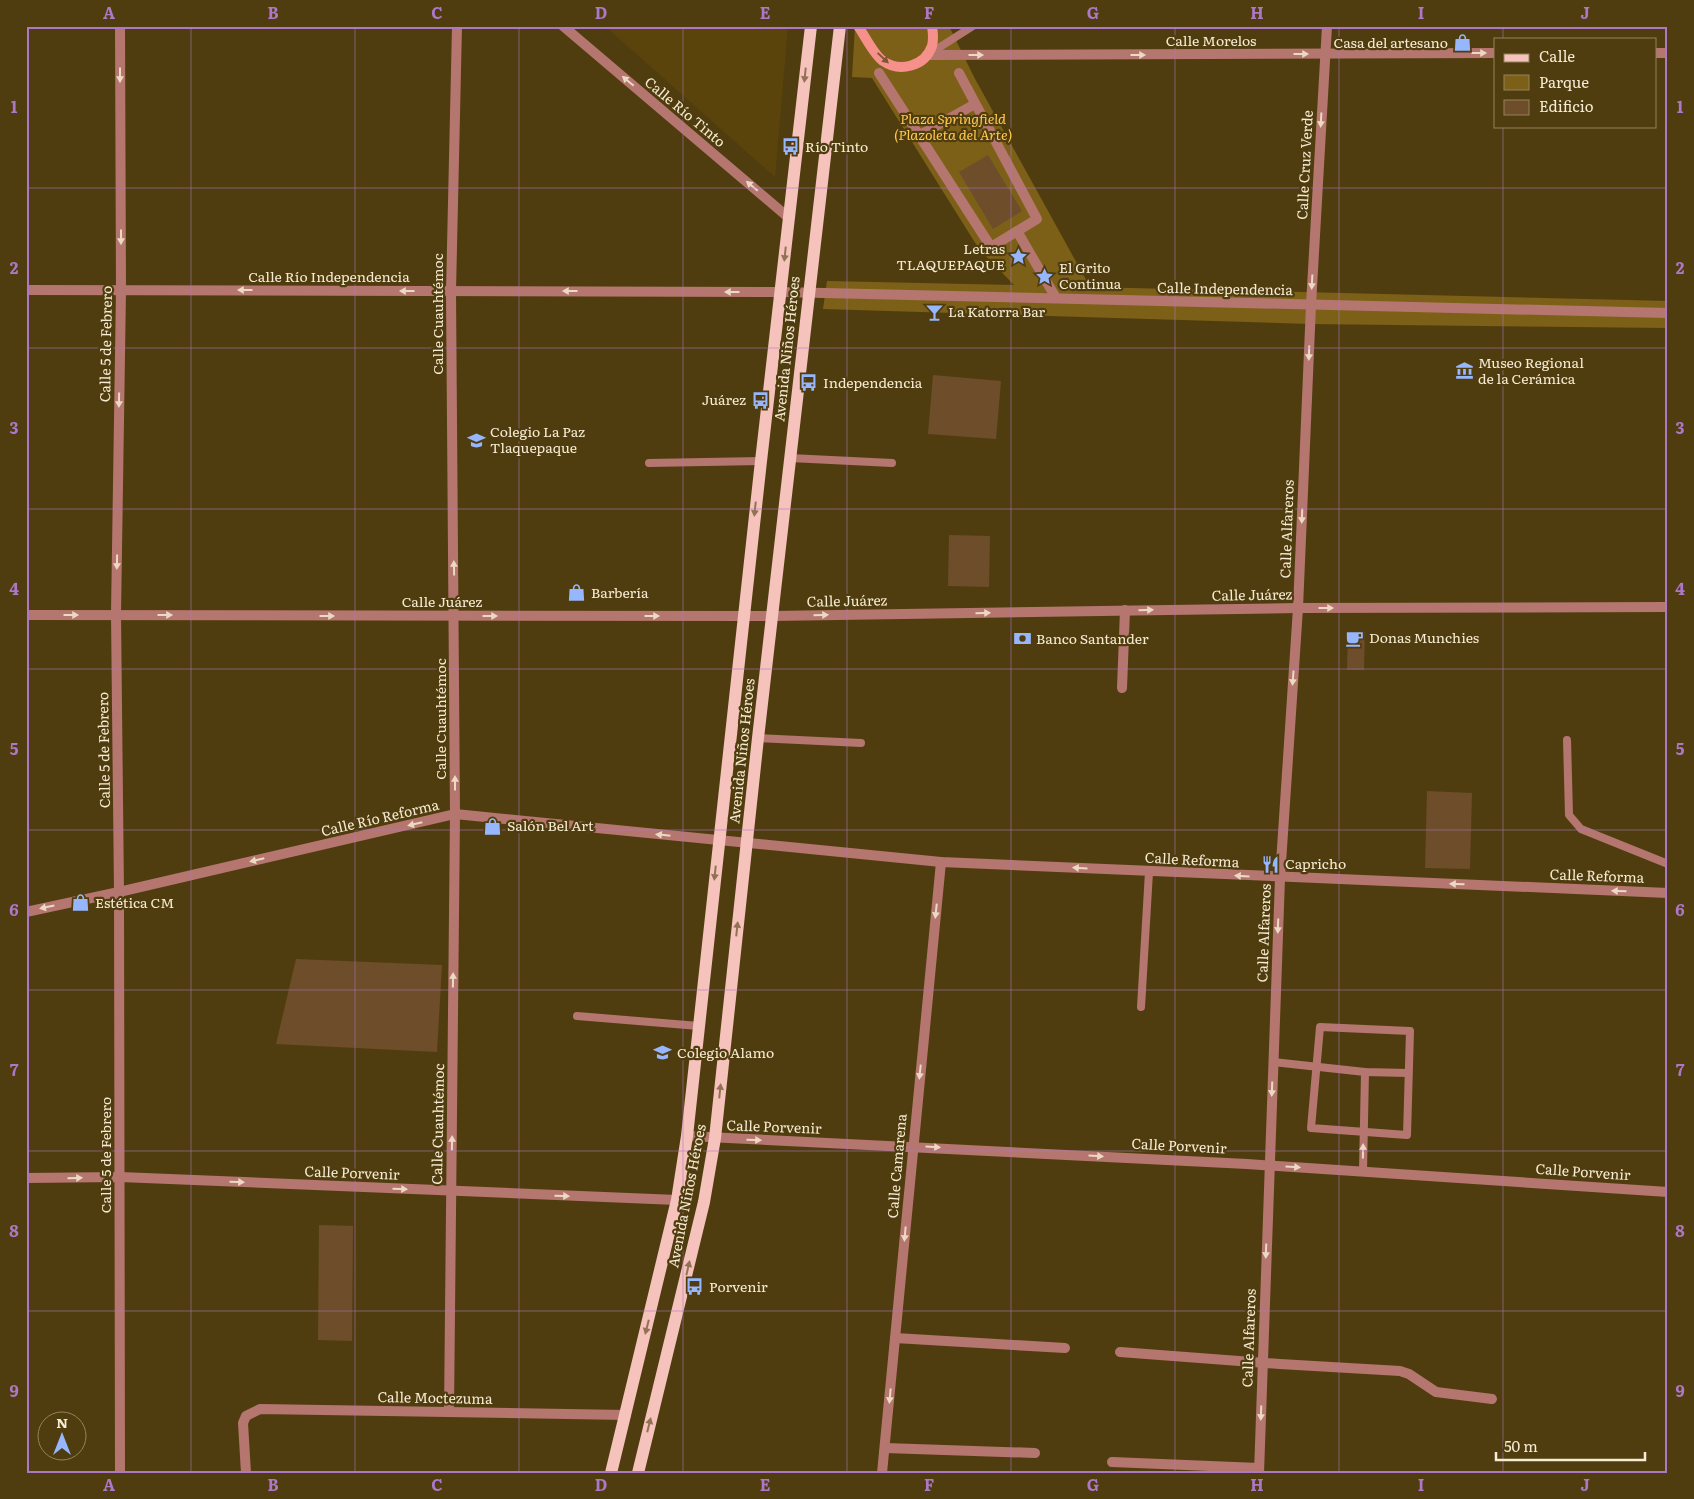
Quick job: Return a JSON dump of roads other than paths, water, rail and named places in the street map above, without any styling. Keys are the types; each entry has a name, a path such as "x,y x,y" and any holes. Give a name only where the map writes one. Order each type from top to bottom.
{"main road":[{"name":"Avenida Niños Héroes","path":"611,1473 677,1200 688,1136 761,461 811,26"},
{"name":"Avenida Niños Héroes","path":"638,1473 702,1211 715,1138 746,844 840,26"},
{"path":"858,26 881,60 890,65 900,67 910,66 919,62 927,55 932,46 934,36 932,26"}],"street":[{"name":"Calle 5 de Febrero","path":"120,26 121,290 116,614 119,892 120,1473"},
{"name":"Calle Cuauhtémoc","path":"449,1412 455,814 455,616 451,291 457,26"},
{"name":"Calle Río Tinto","path":"563,26 789,218"},
{"name":"Calle Cruz Verde","path":"1310,305 1327,26"},
{"name":"Calle Morelos","path":"927,55 1494,53"},
{"path":"879,73 918,136 992,247 1037,219 959,73"},
{"path":"918,136 975,104"},
{"path":"1017,231 1056,298"},
{"name":"Calle Río Independencia","path":"26,290 781,292"},
{"name":"Calle Independencia","path":"781,292 1668,313"},
{"name":"Calle Alfareros","path":"1259,1471 1280,878 1298,608 1310,305"},
{"name":"Calle Juárez","path":"26,615 772,616 1298,608 1668,607"},
{"path":"1122,688 1125,610"},
{"name":"Calle Río Reforma","path":"26,912 455,814 746,844"},
{"name":"Calle Reforma","path":"746,844 941,862 1280,878 1668,893"},
{"name":"Calle Camarena","path":"882,1473 941,862"},
{"name":"Calle Porvenir","path":"688,1136 1269,1165 1668,1192"},
{"name":"Calle Porvenir","path":"26,1178 120,1177 677,1200"},
{"path":"895,1338 1065,1348"},
{"path":"1120,1352 1400,1371 1409,1374 1436,1392 1492,1399"},
{"name":"Calle Moctezuma","path":"246,1473 243,1428 246,1416 260,1409 626,1415"},
{"path":"885,1448 1035,1453"},
{"path":"1112,1462 1259,1471"}],"lane":[{"path":"927,55 973,26"},
{"path":"790,458 892,463"},
{"path":"649,463 761,461"},
{"path":"758,738 861,743"},
{"path":"1567,740 1569,815 1582,829 1668,864"},
{"path":"1141,1007 1150,872"},
{"path":"577,1016 699,1026"},
{"path":"1320,1027 1410,1031 1408,1073 1407,1135 1311,1128 1320,1027"},
{"path":"1272,1062 1365,1072 1408,1073"},
{"path":"1362,1171 1365,1072"}],"place":[{"name":"Casa del artesano","path":"1462,43"},
{"name":"Río Tinto","path":"791,147"},
{"name":"Letras TLAQUEPAQUE","path":"1019,257"},
{"name":"El Grito Continua","path":"1045,276"},
{"name":"La Katorra Bar","path":"934,312"},
{"name":"Museo Regional de la Cerámica","path":"1464,371"},
{"name":"Independencia","path":"809,383"},
{"name":"Juárez","path":"760,400"},
{"name":"Colegio La Paz Tlaquepaque","path":"476,440"},
{"name":"Barbería","path":"577,593"},
{"name":"Donas Munchies","path":"1355,638"},
{"name":"Banco Santander","path":"1022,639"},
{"name":"Salón Bel Art","path":"493,826"},
{"name":"Capricho","path":"1271,864"},
{"name":"Estética CM","path":"81,903"},
{"name":"Colegio Alamo","path":"663,1053"},
{"name":"Porvenir","path":"695,1287"}],"park label":[{"name":"Plaza Springfield (Plazoleta del Arte)","path":"953,128"}]}
